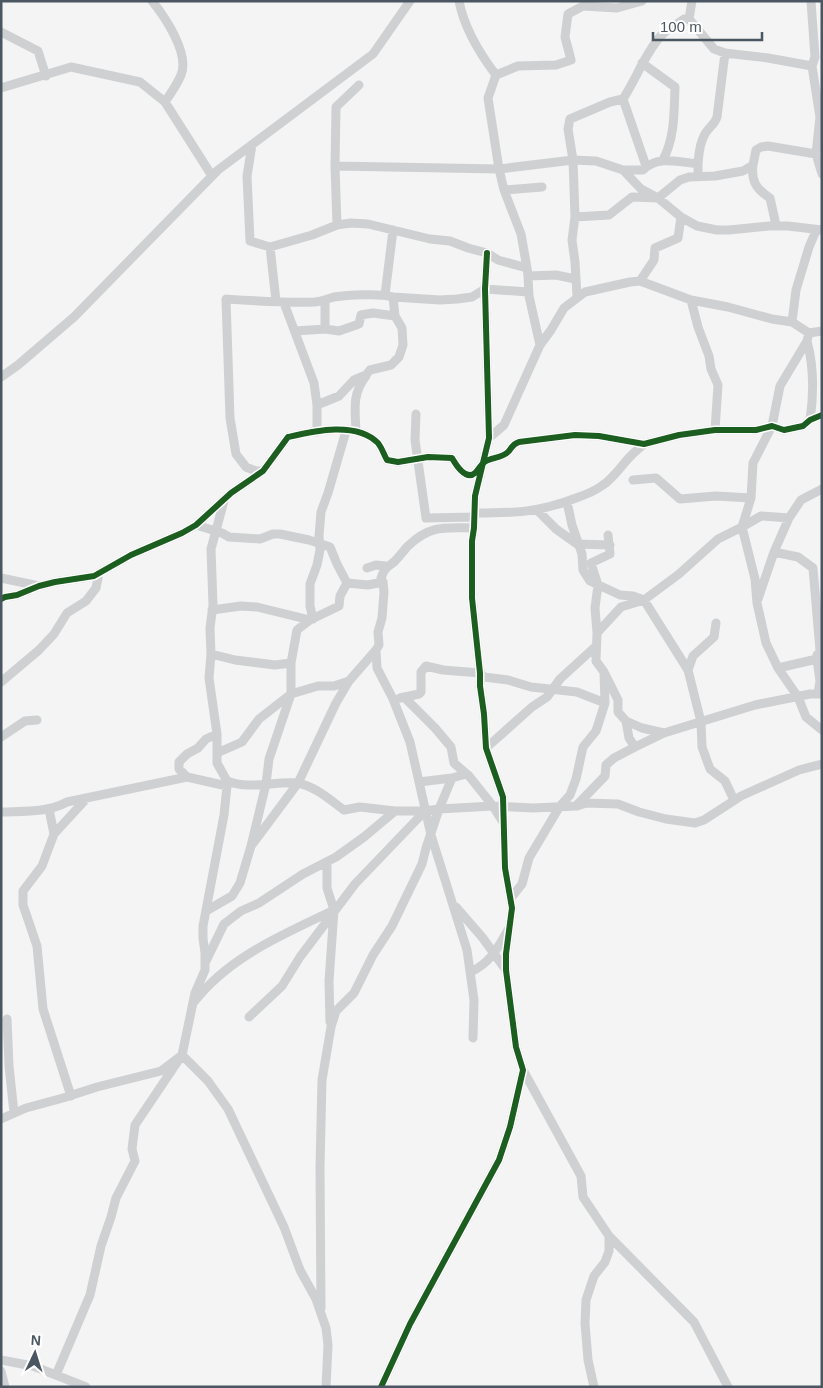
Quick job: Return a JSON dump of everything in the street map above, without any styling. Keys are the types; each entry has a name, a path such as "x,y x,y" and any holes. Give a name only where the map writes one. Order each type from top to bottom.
{"street":[{"path":"152,1 165,18 181,50 182,74 165,102"},
{"path":"1,377 57,333 212,176 373,54 410,1"},
{"path":"459,1 462,16 485,61 496,75"},
{"path":"540,345 528,292 528,272 521,234 504,190 488,98 496,75 518,66 556,65 571,60 566,37 568,14 583,6 617,8 642,1"},
{"path":"692,1 689,18 714,49 725,53 768,58 816,59"},
{"path":"811,1 820,116 816,154 822,174"},
{"path":"577,296 572,240 575,217 573,160 568,129 570,120 610,102 623,99 634,83 642,64 660,37 684,19 689,18"},
{"path":"1,32 38,51 46,76"},
{"path":"698,176 700,147 704,134 714,124 717,116 725,53"},
{"path":"642,64 674,87 674,122 668,150 663,160"},
{"path":"1,88 71,67 140,82 165,102 212,176"},
{"path":"337,225 336,107 359,85"},
{"path":"623,99 646,166"},
{"path":"252,145 247,176 250,240 270,247 312,235 337,225 351,223 368,224 430,239 450,241 487,253 498,260 528,272 575,279"},
{"path":"776,225 770,198 756,188 752,176 756,150 768,146 816,154"},
{"path":"335,166 499,169 573,160 596,161 623,170 643,170 646,166 663,160 698,164"},
{"path":"575,217 609,215 632,197 658,198 680,180 689,176 715,176 743,171 753,165"},
{"path":"623,170 641,189 658,198 680,217 697,226 717,230 776,225 800,226 819,231 809,247 796,290 792,322"},
{"path":"504,190 542,187"},
{"path":"640,282 654,260 655,248 678,238 680,217"},
{"path":"356,431 354,400 359,385 370,370 391,365 400,357 403,345 402,328 389,296 393,230"},
{"path":"270,247 280,302 295,331 311,374 317,405 317,432"},
{"path":"487,253 485,289 489,438 477,485 472,541 472,598 486,748 503,797 504,807 505,868 512,908 506,970 516,1046 523,1070 581,1176 583,1197 609,1236 694,1322 728,1387"},
{"path":"489,438 504,425 540,345 564,308 584,292 630,282 640,282 690,300 792,322 808,337 814,395 810,420"},
{"path":"263,471 256,471 246,467 236,454 230,418 226,298 260,302 325,300 346,296 457,299 472,297 485,289 528,292"},
{"path":"325,300 325,329"},
{"path":"690,300 718,385 715,430"},
{"path":"295,331 325,329 339,332 359,324 361,314 373,313 396,316"},
{"path":"822,331 808,337 780,386 772,426 753,463 751,498 742,527 755,579 757,603 766,643 778,668 798,697 806,717 822,730"},
{"path":"317,405 339,396 354,380 366,375"},
{"path":"416,414 415,440 426,518 505,514 537,510 567,502 603,485 617,474 627,460 644,444"},
{"path":"1,599 5,596 24,593 39,586 55,582 94,576 131,555 182,533 196,525 251,478 263,471 288,437 337,429 356,431 373,439 380,445 387,460 398,462 418,458 452,458 457,466 470,475 475,473 484,462 507,453 511,446 519,442 575,435 599,436 644,444 665,438 715,430 756,430 772,426 784,430 803,426 810,420 822,415"},
{"path":"311,619 310,584 318,565 320,543 318,536 321,512 346,431"},
{"path":"633,480 656,478 680,499 716,496 751,498"},
{"path":"757,603 774,552 789,518 801,500 822,489"},
{"path":"56,1374 90,1296 101,1246 112,1217 116,1198 134,1161 132,1149 135,1125 182,1055 195,993 205,970 203,938 206,911 224,815 227,783 217,763 216,734 209,678 212,610 210,549 224,500"},
{"path":"567,502 577,544 582,554 583,570 590,581 620,595 633,596 644,600 688,670 701,722 702,747 710,769 725,781 734,800"},
{"path":"537,510 556,529 577,544 610,545"},
{"path":"597,633 622,607 644,600 679,574 718,539 761,516 789,518"},
{"path":"196,525 229,537 260,539 273,534 280,534 320,543 330,547 336,564 347,582"},
{"path":"367,568 376,565 386,566 395,561 408,546 423,534 438,528 474,528"},
{"path":"608,535 610,554 591,563 598,585 595,608 597,633 596,661 604,672 618,700 618,712 626,721 642,728 664,733"},
{"path":"577,806 605,776 606,765 614,758 664,733 755,705 810,694 820,694 819,598 814,568 798,557 774,552"},
{"path":"251,846 298,784 348,681 379,645 378,632 384,592 381,578 386,566"},
{"path":"1,682 39,650 54,634 67,613 86,601 96,588 99,574"},
{"path":"1,578 39,586"},
{"path":"347,582 368,585 383,582"},
{"path":"206,911 232,896 240,883 266,784 268,759 291,694 291,663 297,630 311,619 339,606 340,596 347,582"},
{"path":"212,610 241,606 257,607 311,619"},
{"path":"688,670 693,656 714,637 716,623"},
{"path":"486,748 547,697 560,679 595,647"},
{"path":"376,650 377,668 393,699 410,742 431,835 467,950 474,1000 473,1038"},
{"path":"778,668 820,653"},
{"path":"211,654 235,660 275,665 291,663"},
{"path":"393,699 419,694 421,692 421,672 426,666 443,670 480,673 484,677 508,680 531,687 577,692 605,702"},
{"path":"511,898 522,884 529,858 560,806 570,795 576,779 583,748 596,731 605,702 604,672"},
{"path":"217,753 242,742 259,719 291,694 318,686 334,686 348,681"},
{"path":"405,698 451,747 454,764 466,774 494,806 504,825"},
{"path":"1,737 25,721 37,720"},
{"path":"626,721 629,738 635,747"},
{"path":"187,777 179,769 179,762 198,748 206,739 216,734"},
{"path":"1,812 56,808 67,802 187,777 247,786 298,784 314,789 344,810 360,807 395,811 425,811 494,806 577,806 586,803 618,804 648,815 695,823 704,820 734,800 799,770 822,764"},
{"path":"419,782 452,778 466,774"},
{"path":"320,1313 322,1080 331,1027 336,1011 354,994 373,955 392,926 422,864 439,809 452,778"},
{"path":"71,1096 43,1009 37,946 23,904 23,891 42,866 54,834 87,798"},
{"path":"49,809 54,834"},
{"path":"205,964 224,924 241,911 258,904 303,874 327,862 395,811"},
{"path":"249,1017 282,986 334,910 355,884 425,811"},
{"path":"327,862 327,888 334,910 329,981 331,1027"},
{"path":"454,904 506,970"},
{"path":"192,1005 202,992 236,962 264,944 334,910"},
{"path":"471,972 484,965 494,954 510,926"},
{"path":"7,1019 14,1113"},
{"path":"1,1119 26,1108 161,1071 182,1055"},
{"path":"182,1055 208,1081 228,1110 280,1218 300,1270 316,1299 326,1328 328,1345 326,1387"},
{"path":"381,1387 410,1324 499,1160 510,1127 523,1070"},
{"path":"594,1387 586,1341 586,1300 594,1276 605,1262 609,1251 609,1236"},
{"path":"1,1360 33,1366 86,1387"},
{"path":"1,1371 5,1387"}],"cycle path":[{"path":"381,1387 410,1324 499,1160 510,1127 523,1070 516,1047 506,970 506,954 512,908 505,868 503,797 486,748 472,598 472,541 475,496 489,438 485,289 487,253"},
{"path":"1,599 55,582 94,576 131,555 182,533 196,525 231,493 263,471 288,437 322,430 358,432 369,436 378,443 387,460 398,462 428,457 452,458 465,474 472,475 486,461 506,454 513,445 519,442 575,435 599,436 644,444 679,435 715,430 756,430 772,426 784,430 803,426 810,420 822,415"}]}
